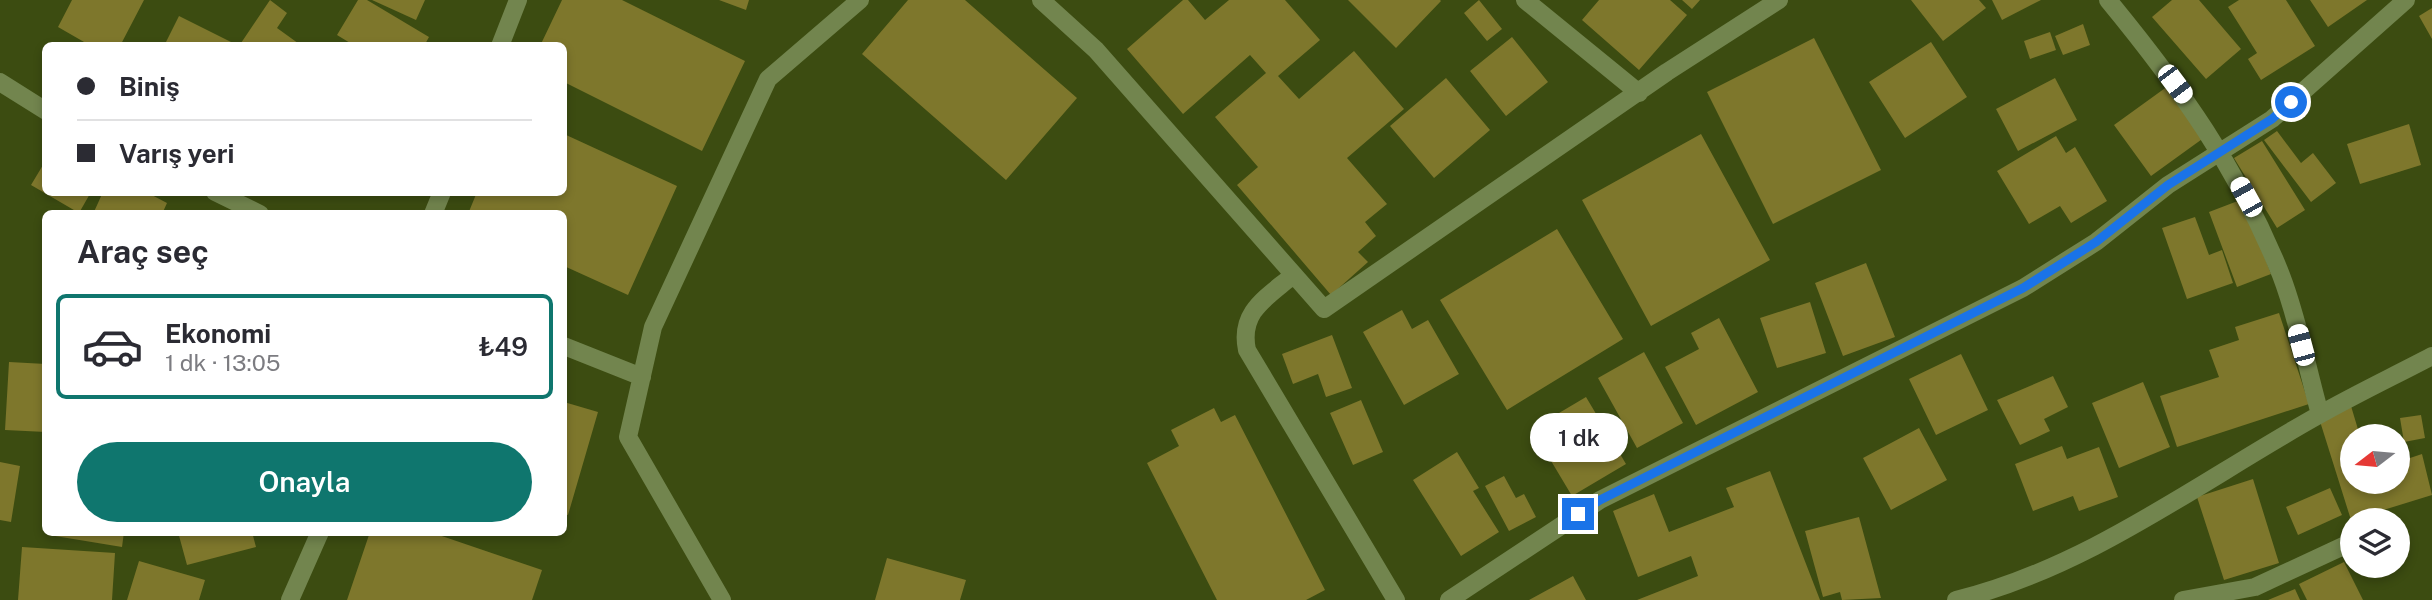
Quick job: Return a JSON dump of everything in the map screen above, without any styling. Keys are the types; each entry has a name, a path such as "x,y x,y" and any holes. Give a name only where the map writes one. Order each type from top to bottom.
{"street":[{"path":"502,42 518,0"},
{"path":"722,600 628,437 653,327 768,79 860,0"},
{"path":"1041,0 1096,50 1292,276 1324,309 1779,0"},
{"path":"1525,0 1639,93"},
{"path":"2108,0 2159,62 2221,152 2246,197 2281,277 2320,414"},
{"path":"1449,600 1600,500 2023,288 2096,242 2168,185 2272,119 2406,0"},
{"path":"0,82 42,108"},
{"path":"223,196 252,210"},
{"path":"1292,276 1252,309 1244,336 1247,350 1396,600"},
{"path":"567,347 642,377"},
{"path":"1956,600 1990,596 2114,538 2320,414 2432,356"},
{"path":"290,600 318,536"},
{"path":"2183,600 2255,587 2340,548"}],"building":[{"path":"72,0 144,0 122,42 84,42 58,27"},
{"path":"270,0 287,13 277,28 296,42 242,42"},
{"path":"358,0 367,0 429,37 426,42 348,42 337,35"},
{"path":"372,0 425,0 416,20"},
{"path":"562,0 622,0 745,61 702,151 567,84 567,42 542,42"},
{"path":"719,0 749,0 746,10"},
{"path":"908,0 965,0 1077,98 1006,180 862,54"},
{"path":"1183,0 1188,0 1205,20 1229,0 1285,0 1320,40 1278,76 1299,99 1354,51 1404,109 1347,158 1387,204 1365,222 1376,236 1358,252 1368,262 1331,295 1237,185 1258,167 1215,117 1266,73 1250,55 1183,114 1127,49"},
{"path":"1348,0 1440,0 1441,1 1396,48"},
{"path":"1479,0 1502,29 1487,41 1464,13"},
{"path":"1599,0 1670,0 1687,15 1639,70 1582,20"},
{"path":"1682,0 1700,0 1692,9"},
{"path":"1911,0 1979,0 1986,8 1943,41"},
{"path":"1992,0 2041,0 2002,20"},
{"path":"2172,0 2199,0 2241,49 2206,79 2152,17"},
{"path":"2239,0 2286,0 2315,46 2261,80 2248,59 2257,53 2228,7"},
{"path":"2310,0 2367,0 2328,27"},
{"path":"2432,8 2432,39 2419,16"},
{"path":"179,16 231,42 166,42"},
{"path":"2083,24 2090,45 2063,55 2055,36"},
{"path":"2050,32 2056,50 2030,59 2024,41"},
{"path":"1512,37 1548,82 1506,116 1470,71"},
{"path":"1814,38 1881,170 1773,224 1707,92"},
{"path":"1931,42 1967,97 1905,138 1869,82"},
{"path":"1446,78 1490,130 1434,178 1390,126"},
{"path":"2055,78 2077,120 2018,151 1996,109"},
{"path":"2168,86 2205,137 2151,176 2114,125"},
{"path":"2409,124 2421,165 2360,184 2347,144"},
{"path":"2277,131 2301,163 2313,153 2336,183 2311,202 2264,140"},
{"path":"1701,134 1770,260 1651,326 1582,200"},
{"path":"567,135 677,186 628,295 567,267 567,210 470,210 475,196 567,196"},
{"path":"2056,136 2066,153 2075,147 2107,201 2071,223 2060,206 2029,224 1997,171"},
{"path":"2262,141 2305,210 2277,228 2234,158"},
{"path":"42,167 42,191 31,185"},
{"path":"50,196 89,196 81,210 74,210"},
{"path":"101,196 154,196 167,203 164,210 95,210"},
{"path":"2243,199 2271,274 2237,287 2209,212"},
{"path":"2195,217 2209,255 2222,250 2233,283 2187,299 2162,228"},
{"path":"1557,229 1623,339 1507,410 1440,300"},
{"path":"1866,263 1895,337 1843,356 1815,283"},
{"path":"1810,302 1826,353 1777,368 1760,318"},
{"path":"1402,310 1412,329 1428,320 1459,374 1404,405 1363,332"},
{"path":"2279,313 2309,404 2177,447 2160,396 2219,377 2209,350 2239,340 2235,327"},
{"path":"1719,318 1758,392 1696,425 1665,367 1699,349 1691,333"},
{"path":"1332,335 1352,388 1326,397 1318,374 1293,384 1282,354"},
{"path":"1644,352 1683,423 1637,448 1598,378"},
{"path":"1961,354 1988,410 1936,435 1909,379"},
{"path":"9,362 42,364 42,432 5,430"},
{"path":"2053,376 2068,407 2044,419 2050,431 2020,445 1997,400"},
{"path":"2143,382 2170,447 2119,468 2092,403"},
{"path":"1586,397 1626,464 1572,496 1532,429"},
{"path":"1361,400 1383,452 1353,465 1330,413"},
{"path":"567,403 598,412 567,515"},
{"path":"2351,406 2356,424 2340,424 2340,485 2318,415"},
{"path":"1214,408 1221,422 1235,415 1325,590 1306,600 1217,600 1147,463 1179,446 1171,430"},
{"path":"2421,415 2425,438 2410,441 2410,424 2401,424 2400,418"},
{"path":"1919,428 1947,480 1891,510 1863,458"},
{"path":"2062,446 2067,459 2099,447 2118,497 2079,511 2073,496 2033,511 2015,464"},
{"path":"1457,452 1479,488 1473,491 1499,532 1461,556 1413,480"},
{"path":"2422,454 2432,495 2390,508 2347,508 2343,494 2410,494 2410,458"},
{"path":"0,462 20,466 11,522 0,520"},
{"path":"1770,471 1820,600 1637,600 1698,576 1691,556 1638,577 1613,511 1654,494 1669,532 1734,507 1726,488"},
{"path":"1504,476 1516,498 1524,494 1536,517 1509,531 1485,486"},
{"path":"2253,479 2279,563 2224,580 2197,497"},
{"path":"2330,488 2340,516 2298,535 2286,507"},
{"path":"1859,517 1881,598 1842,600 1840,592 1823,597 1805,531"},
{"path":"55,536 123,536 122,547"},
{"path":"179,536 253,536 256,547 187,565"},
{"path":"369,536 442,536 542,570 532,600 347,600"},
{"path":"22,547 115,553 112,600 18,600"},
{"path":"887,558 966,580 960,600 875,600"},
{"path":"139,561 205,580 199,600 127,600"},
{"path":"2340,564 2340,578 2352,578 2363,600 2307,600 2299,584"},
{"path":"1573,576 1586,600 1529,600"},
{"path":"2295,589 2300,600 2268,600"}],"route":[{"path":"1578,514 1600,500 2023,288 2096,242 2168,185 2272,119 2291,102"}]}
